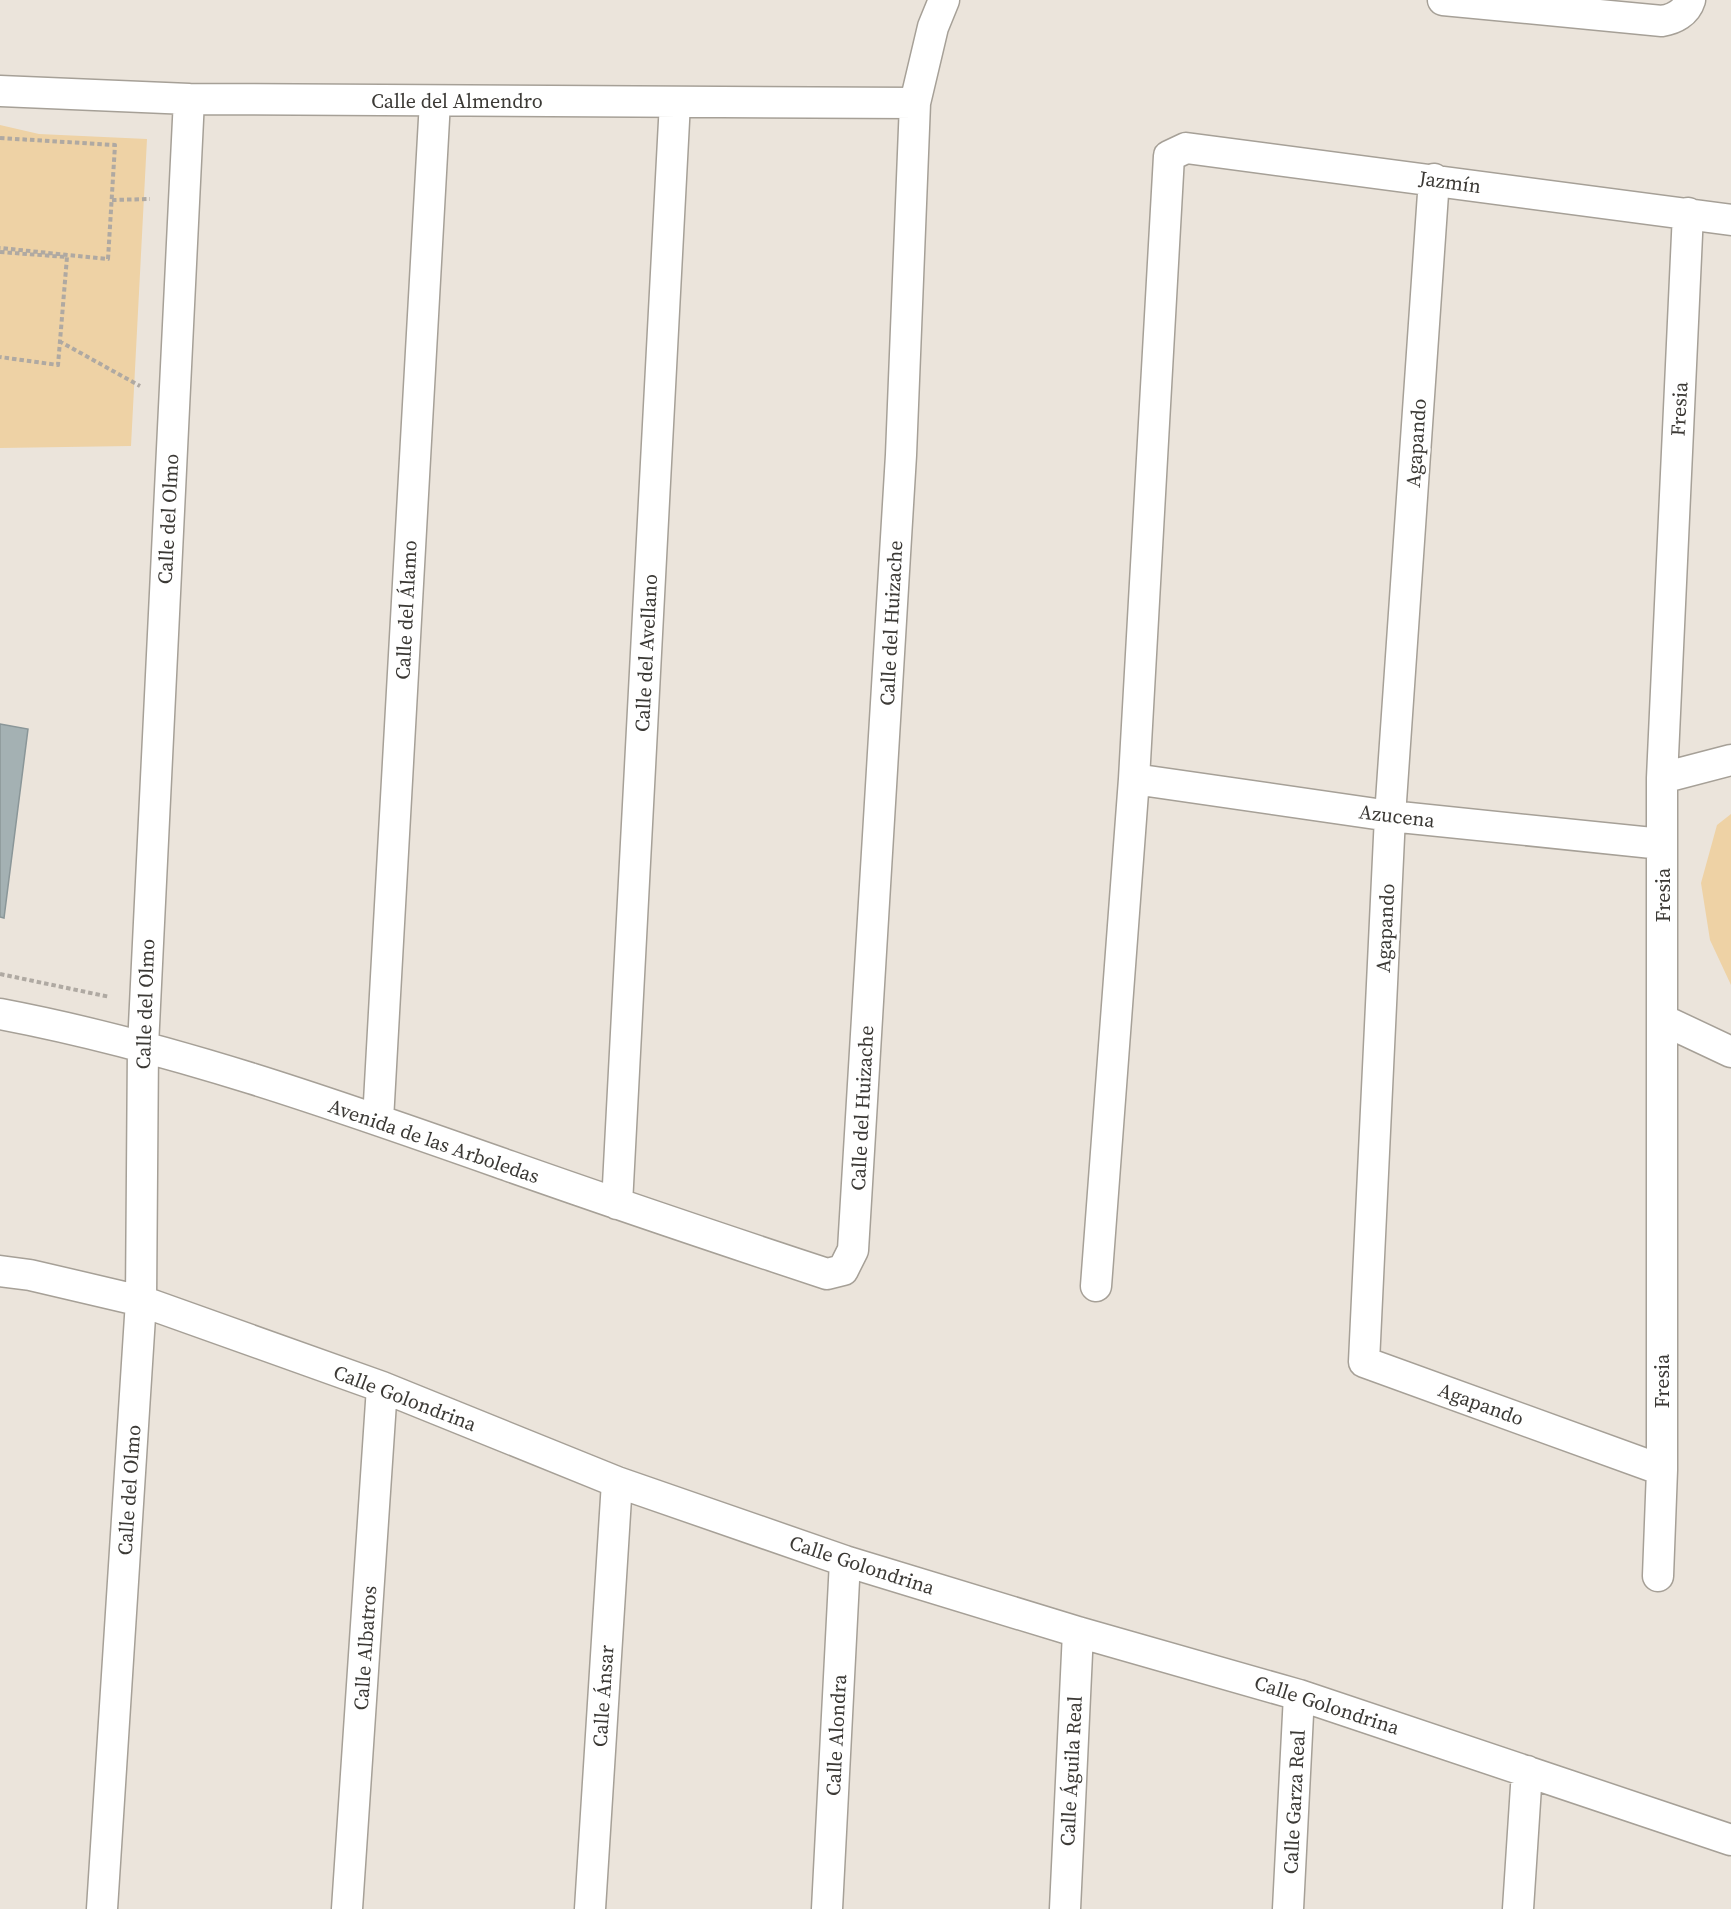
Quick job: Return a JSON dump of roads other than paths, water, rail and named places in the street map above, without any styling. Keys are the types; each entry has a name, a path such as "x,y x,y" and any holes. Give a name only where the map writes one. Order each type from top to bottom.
{"street":[{"name":"Calle del Huizache","path":"853,1250 902,455 915,103 933,27 944,0"},
{"path":"1446,0 1662,21 1677,16 1688,7 1690,0"},
{"name":"Calle del Almendro","path":"0,91 189,99 915,103"},
{"name":"Calle del Olmo","path":"102,1909 141,1301 143,1046 189,99"},
{"name":"Calle del Álamo","path":"378,1120 435,101"},
{"name":"Calle del Avellano","path":"617,1204 675,102"},
{"name":"Jazmín","path":"1134,779 1169,156 1186,148 1731,220"},
{"name":"Agapando","path":"1434,179 1390,816 1364,1362 1662,1470"},
{"name":"Fresia","path":"1658,1576 1662,1470 1662,778 1688,213"},
{"path":"1662,778 1731,760"},
{"path":"1096,1286 1134,779"},
{"name":"Azucena","path":"1134,779 1390,816 1662,844"},
{"name":"Avenida de las Arboledas","path":"0,1014 143,1046 378,1120 617,1204 827,1274 843,1270 853,1250"},
{"path":"1663,1020 1731,1052"},
{"name":"Calle Golondrina","path":"0,1271 30,1275 141,1301 382,1387 617,1482 845,1560 1078,1632 1299,1695 1731,1840"},
{"name":"Calle Albatros","path":"347,1909 382,1387"},
{"name":"Calle Ánsar","path":"590,1909 617,1482"},
{"name":"Calle Alondra","path":"827,1909 845,1560"},
{"name":"Calle Águila Real","path":"1065,1909 1078,1632"},
{"name":"Calle Garza Real","path":"1288,1909 1299,1695"},
{"path":"1518,1909 1527,1771"}]}
